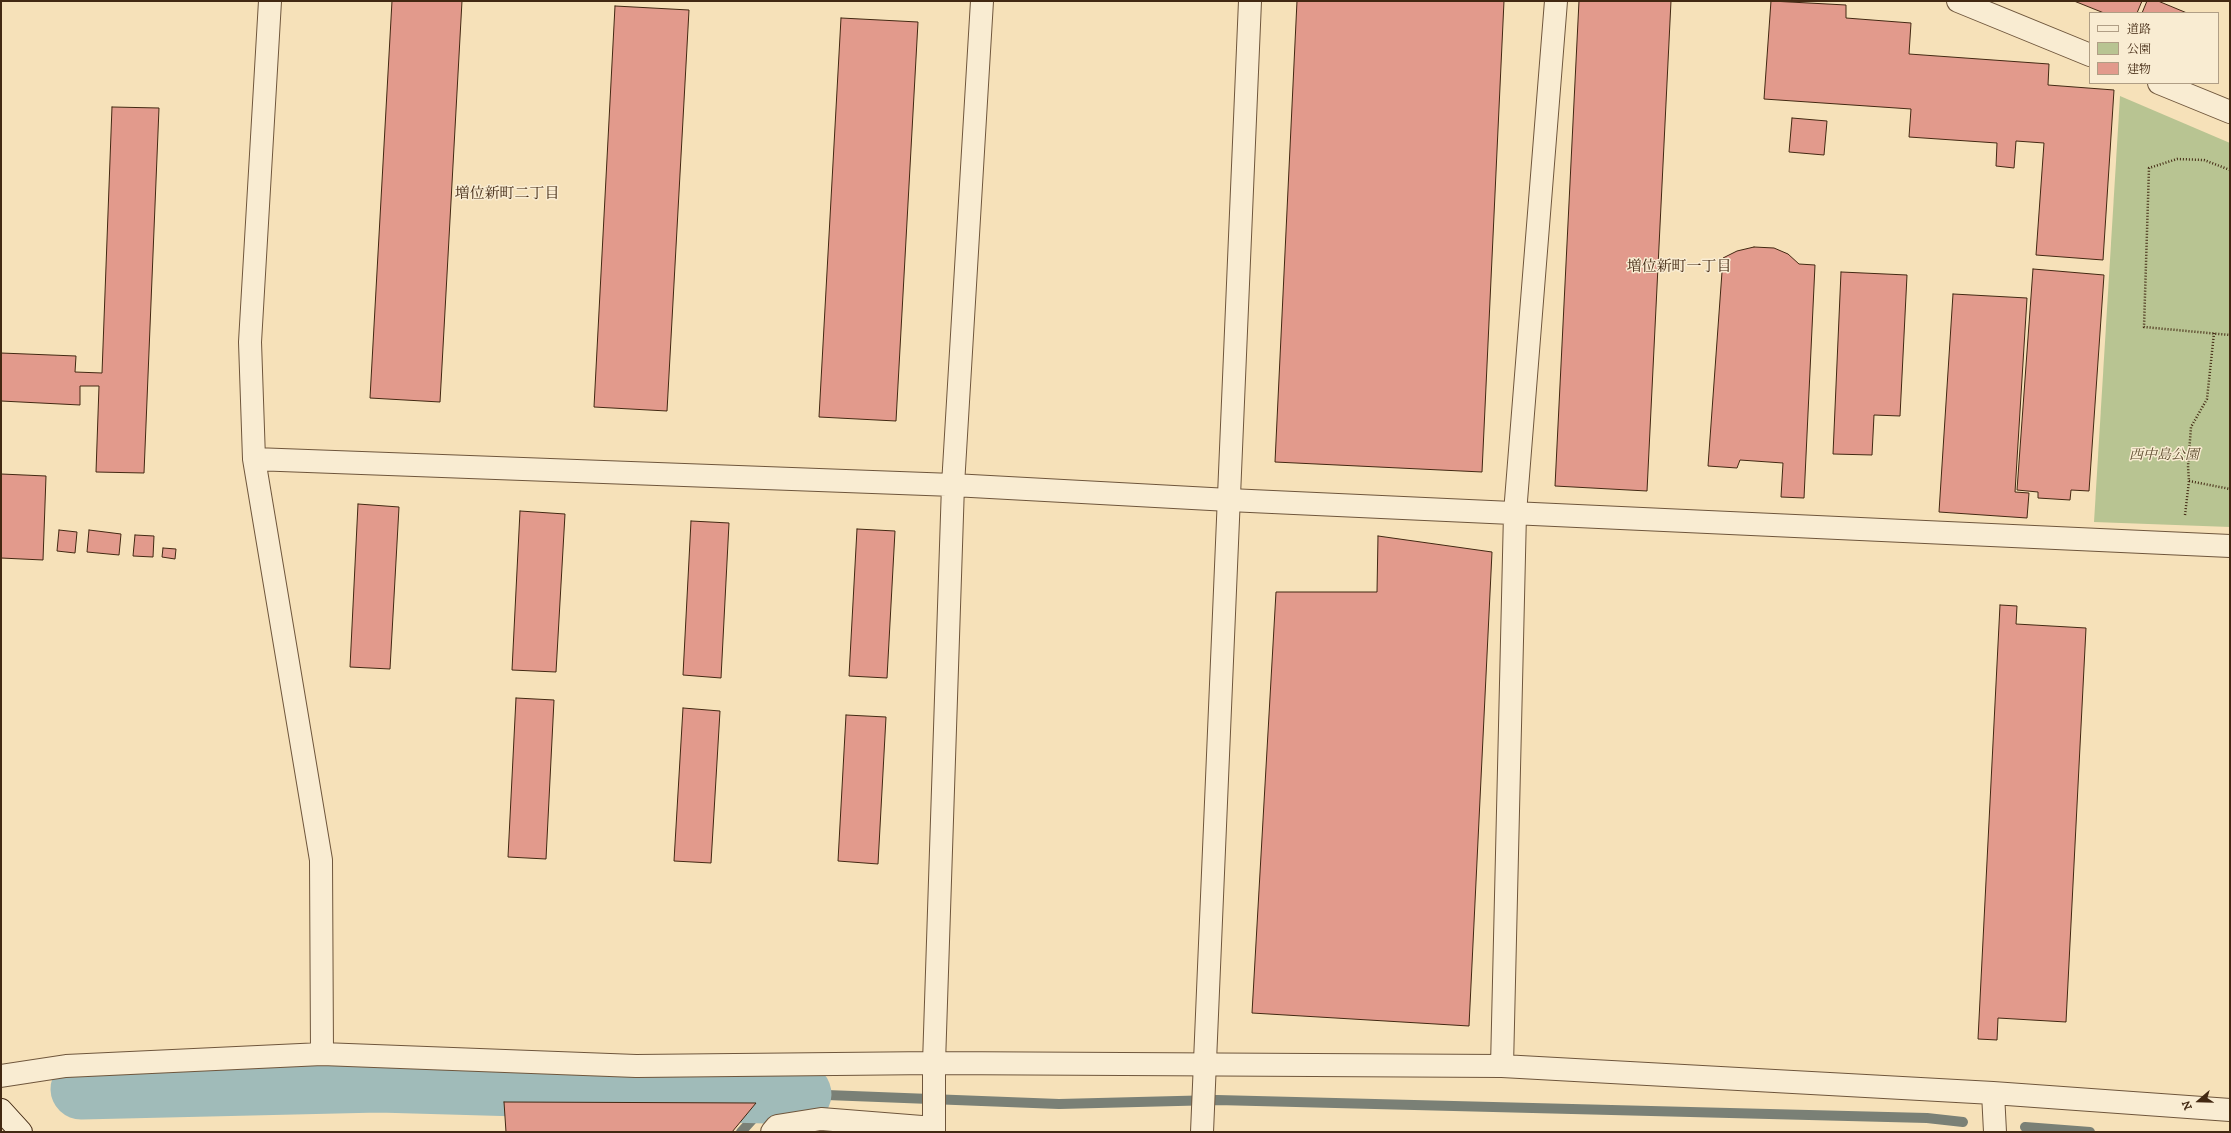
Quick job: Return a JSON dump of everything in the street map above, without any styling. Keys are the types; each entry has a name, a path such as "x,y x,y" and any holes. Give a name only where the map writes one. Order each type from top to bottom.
{"street":[{"path":"270,1 250,342 254,459 321,860 322,1054"},
{"path":"772,1132 777,1126 821,1119 934,1130 934,1063 953,485 982,1"},
{"path":"1203,1129 1250,1"},
{"path":"1502,1066 1515,513 1556,1"},
{"path":"1958,1 2089,55"},
{"path":"2161,84 2230,112"},
{"path":"254,459 953,485 1229,500 2230,546"},
{"path":"1,1076 66,1066 322,1054 636,1066 934,1063 1502,1066 1993,1093 2230,1110"},
{"path":"1993,1093 1994,1132"},
{"path":"1,1110 21,1132"}],"path":[{"path":"2230,170 2204,160 2177,160 2149,168 2144,327 2230,335"},
{"path":"2184,544 2184,524 2189,482 2188,466 2191,427 2207,400 2214,333"},
{"path":"2189,482 2230,489"}],"green space":[{"name":"西中島公園","path":"2120,96 2230,143 2230,527 2094,522"}],"building":[{"path":"392,1 462,1 440,402 370,398"},
{"path":"1297,1 1504,1 1482,472 1275,462"},
{"path":"1579,1 1671,1 1647,491 1555,486"},
{"path":"1771,1 1846,5 1846,18 1911,23 1909,54 2049,64 2048,85 2114,90 2103,260 2036,255 2044,143 2016,141 2014,168 1996,166 1997,143 1909,137 1911,109 1764,99"},
{"path":"2074,1 2142,1 2137,12 2102,12"},
{"path":"2147,1 2158,1 2185,12 2142,12"},
{"path":"615,6 689,10 667,411 594,407"},
{"path":"841,18 918,22 896,421 819,417"},
{"path":"112,107 159,108 144,473 96,472 99,386 80,386 80,405 1,401 1,353 76,356 75,372 102,373"},
{"path":"1792,118 1827,121 1824,155 1789,152"},
{"path":"1754,247 1774,248 1788,254 1799,264 1815,265 1804,498 1781,497 1783,463 1740,460 1737,468 1708,466 1723,258 1737,251"},
{"path":"2033,269 2104,275 2089,491 2071,490 2070,500 2038,498 2038,492 2017,490"},
{"path":"1841,272 1907,275 1900,416 1874,415 1872,455 1833,454"},
{"path":"1953,294 2027,298 2015,492 2029,493 2027,518 1939,512"},
{"path":"1,474 46,476 43,560 1,558"},
{"path":"358,504 399,507 390,669 350,667"},
{"path":"520,511 565,514 556,672 512,670"},
{"path":"691,521 729,523 721,678 683,675"},
{"path":"857,529 895,531 887,678 849,676"},
{"path":"59,530 77,532 75,553 57,551"},
{"path":"89,530 121,534 119,555 87,552"},
{"path":"135,535 154,536 153,557 133,556"},
{"path":"1378,536 1492,552 1469,1026 1252,1013 1276,592 1377,592"},
{"path":"163,548 176,549 175,559 162,557"},
{"path":"2000,605 2017,606 2016,624 2086,628 2066,1022 1998,1018 1997,1040 1978,1039"},
{"path":"516,698 554,700 546,859 508,857"},
{"path":"683,708 720,711 711,863 674,861"},
{"path":"846,715 886,717 878,864 838,861"},
{"path":"504,1102 756,1103 732,1132 506,1132"}],"waterway":[{"path":"81,1089 379,1082 801,1094"},
{"path":"741,1132 762,1109 801,1094 1059,1104 1217,1100 1927,1118 1963,1122"},
{"path":"2025,1127 2090,1132"}],"district":[{"name":"増位新町二丁目","path":"507,195"},
{"name":"増位新町一丁目","path":"1679,268"}]}
